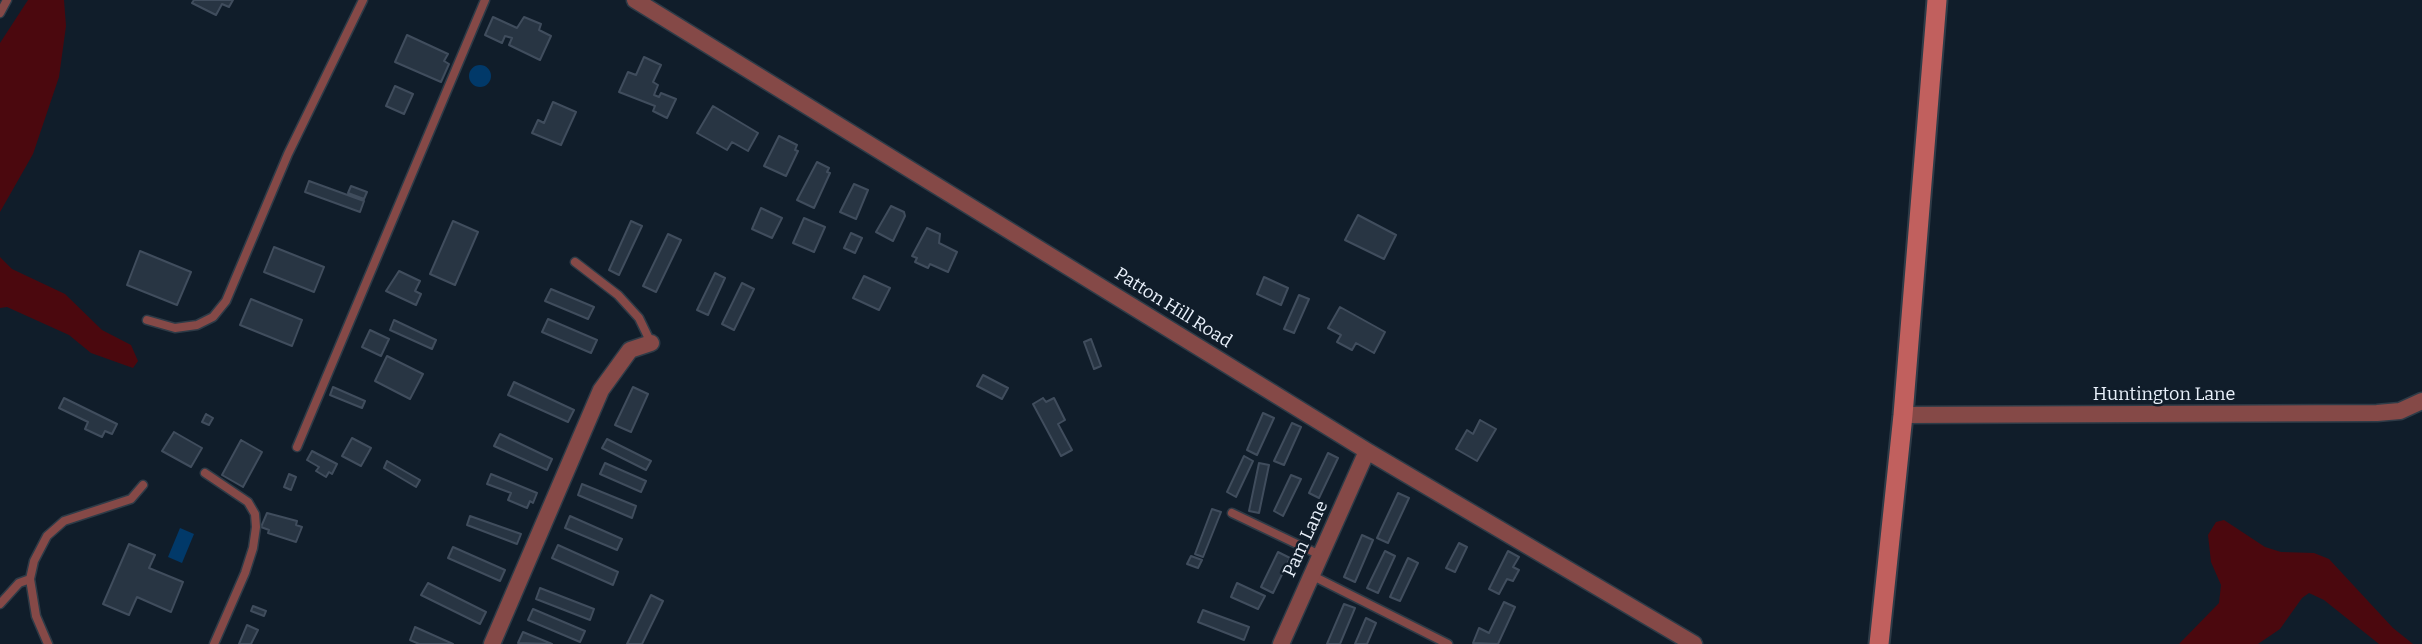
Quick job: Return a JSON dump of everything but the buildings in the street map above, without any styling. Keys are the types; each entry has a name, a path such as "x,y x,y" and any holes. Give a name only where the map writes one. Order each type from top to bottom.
{"main road":[{"path":"1879,644 1903,415 1937,0"}],"street":[{"name":"Patton Hill Road","path":"635,0 1367,451 1694,644"},
{"path":"492,644 601,390 630,350 651,343"},
{"name":"Huntington Lane","path":"1903,415 2377,413 2400,411 2422,401"},
{"name":"Pam Lane","path":"1280,644 1367,451"}],"lane":[{"path":"0,13 7,0"},
{"path":"147,320 175,328 197,326 213,317 226,301 288,154 363,0"},
{"path":"297,447 485,0"},
{"path":"575,262 618,295 639,318 651,343"},
{"path":"205,473 248,502 255,514 256,527 245,573 214,644"},
{"path":"48,644 36,616 30,579 34,561 47,536 64,521 131,499 143,485"},
{"path":"1232,513 1320,555"},
{"path":"1311,575 1448,644"},
{"path":"0,604 19,583 30,579"}],"shaded area":[{"path":"28,0 64,0 66,26 59,77 33,154 0,212 0,43"},
{"path":"0,257 12,269 65,294 102,330 131,345 138,361 133,368 91,353 69,335 7,307 0,308"},
{"path":"2224,520 2265,547 2281,552 2314,553 2329,559 2393,628 2413,644 2379,644 2324,600 2309,593 2302,598 2280,629 2258,644 2179,644 2219,603 2221,585 2211,562 2208,535 2216,522"}],"water":[{"path":"476,65 484,65 491,72 491,80 484,87 476,87 469,80 469,72"},
{"path":"180,528 194,534 182,563 168,557"}]}
